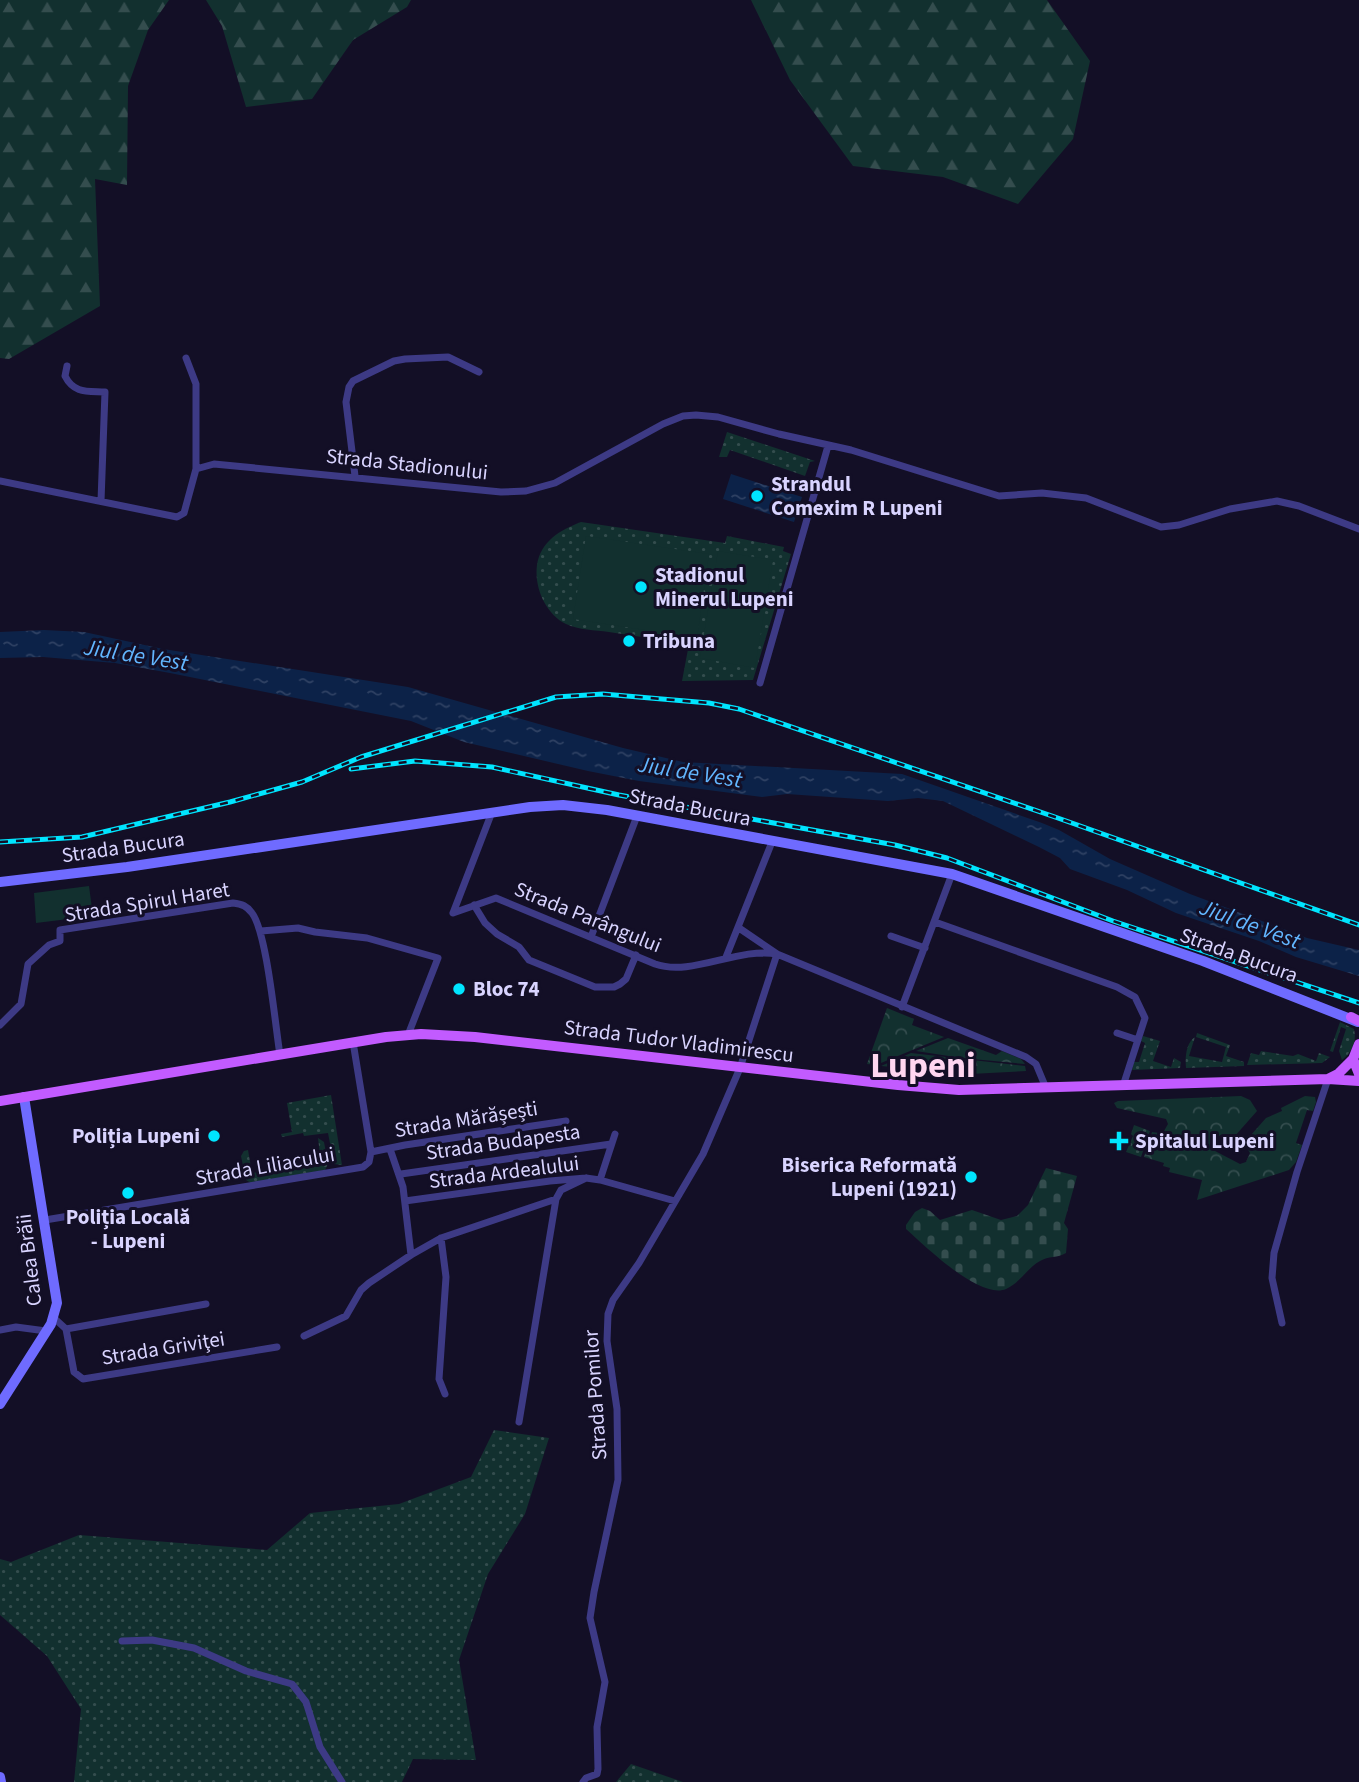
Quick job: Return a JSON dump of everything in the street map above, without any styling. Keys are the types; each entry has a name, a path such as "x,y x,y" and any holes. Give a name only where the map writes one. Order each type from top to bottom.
{"main road":[{"name":"Strada Bucura","path":"0,882 127,867 492,812 563,806 637,816 772,842 883,859 952,874 1203,961 1356,1020"},
{"path":"1356,1020 1359,1030"},
{"name":"Strada Tudor Vladimirescu","path":"0,1101 408,1035 456,1035 940,1089 1328,1079 1359,1081"},
{"path":"1328,1079 1338,1074 1353,1059 1359,1043"},
{"path":"1353,1059 1359,1074"},
{"name":"Calea Brăii","path":"0,1404 4,1392 47,1331 54,1318 57,1303 24,1097"},
{"path":"0,1777 1,1782"}],"street":[{"path":"355,476 346,402 349,387 354,381 394,361 405,359 448,357 479,372"},
{"path":"0,481 177,517 184,513 196,469 196,384 186,358"},
{"path":"67,366 65,376 77,390 92,393 103,391 106,397 102,501"},
{"name":"Strada Stadionului","path":"196,469 204,465 227,464 501,492 526,491 555,483 663,424 683,416 696,415 730,419 864,454 999,496 1042,493 1078,496 1161,527 1179,525 1230,509 1277,501 1299,506 1359,529"},
{"path":"760,683 828,446"},
{"name":"Strada Parângului","path":"492,812 453,914 496,898 671,968 726,957 766,952 777,954"},
{"path":"591,937 637,816"},
{"path":"726,957 772,842"},
{"path":"902,1007 952,874"},
{"name":"Strada Spirul Haret","path":"0,1025 20,1004 27,965 46,948 60,941 60,930 233,903 245,905 261,931 280,1055"},
{"path":"474,905 485,923 519,947 529,960 595,987 614,987 620,984 626,979 636,955"},
{"path":"935,922 1127,991 1135,997 1144,1013 1123,1086"},
{"path":"261,931 298,928 367,937 438,958 408,1035"},
{"name":"Strada Parângului","path":"739,928 777,954 1026,1057 1036,1064 1046,1088"},
{"path":"891,936 925,948"},
{"path":"740,1068 777,954"},
{"path":"1117,1033 1138,1040"},
{"path":"353,1042 371,1155"},
{"name":"Strada Pomilor","path":"583,1782 597,1774 598,1769 597,1727 605,1673 593,1633 591,1611 618,1480 617,1409 607,1341 608,1314 613,1300 639,1263 703,1154 740,1068"},
{"path":"1282,1323 1272,1278 1274,1253 1328,1079"},
{"name":"Strada Mărășești","path":"371,1155 390,1149 566,1122"},
{"name":"Strada Ardealului","path":"405,1201 586,1178 600,1180 615,1134"},
{"name":"Strada Budapesta","path":"401,1174 611,1144"},
{"name":"Strada Ardealului","path":"390,1149 401,1174 411,1255"},
{"name":"Strada Liliacului","path":"45,1220 358,1168 367,1164 371,1155"},
{"path":"519,1422 556,1199 561,1190 586,1178"},
{"path":"600,1180 675,1201"},
{"path":"303,1336 346,1316 361,1290 440,1238 556,1199"},
{"path":"440,1238 446,1277 439,1378 445,1394"},
{"path":"54,1318 66,1329 206,1304"},
{"path":"0,1330 16,1327 47,1331"},
{"name":"Strada Griviţei","path":"66,1329 74,1372 83,1378 277,1347"},
{"path":"122,1641 152,1640 194,1648 246,1671 292,1685 306,1702 320,1747 342,1782"}],"green space":[{"path":"0,0 169,0 148,30 128,86 127,185 95,179 100,306 9,359 0,358"},
{"path":"206,0 411,0 407,7 353,40 312,99 246,107 222,26"},
{"path":"751,0 1047,0 1090,61 1073,139 1018,204 943,177 853,166 790,80"},
{"path":"727,432 815,461 810,462 805,476 730,450 727,457 719,457"},
{"path":"581,522 725,543 727,536 784,547 783,551 791,554 753,680 682,681 689,644 576,628 559,620 543,599 537,583 537,565 547,543"},
{"name":"Stadionul Minerul Lupeni","path":"586,536 709,554 697,638 573,619"},
{"path":"718,551 773,560 755,668 700,658"},
{"path":"89,886 93,916 36,923 34,893"},
{"path":"887,1008 914,1019 912,1025 944,1037 876,1065 867,1064"},
{"path":"1340,1022 1354,1029 1355,1033 1353,1046 1342,1060 1339,1051 1346,1029 1341,1027 1333,1052 1330,1051"},
{"path":"1197,1033 1230,1045 1226,1056 1244,1062 1244,1066 1186,1068 1188,1047 1195,1037 1189,1056 1222,1062 1226,1047 1196,1037"},
{"path":"1143,1036 1160,1041 1153,1061 1171,1067 1174,1058 1181,1062 1180,1068 1132,1070 1134,1062 1139,1062 1145,1043 1141,1041"},
{"path":"948,1038 996,1055 1002,1051 1021,1059 1025,1064 916,1051"},
{"path":"1261,1051 1293,1056 1298,1054 1316,1061 1319,1053 1330,1057 1322,1063 1247,1065 1251,1053 1259,1055"},
{"path":"911,1053 1025,1066 1026,1071 970,1074 881,1066"},
{"path":"331,1095 342,1165 334,1164 328,1133 304,1136 303,1133 282,1137 281,1134 292,1132 287,1103"},
{"path":"1241,1096 1250,1100 1257,1111 1234,1137 1226,1134 1219,1136 1214,1146 1215,1151 1240,1164 1246,1162 1250,1153 1244,1143 1266,1118 1305,1096 1315,1097 1313,1111 1307,1110 1296,1143 1302,1145 1296,1162 1289,1170 1197,1200 1202,1180 1169,1172 1170,1168 1163,1166 1164,1163 1144,1157 1152,1132 1164,1131 1168,1124 1166,1119 1117,1108 1114,1103 1118,1101"},
{"path":"1134,1125 1150,1131 1141,1157 1126,1152 1133,1136 1131,1134"},
{"path":"318,1138 324,1142 328,1164 325,1170 251,1183 246,1180 241,1156 244,1151 248,1150 252,1173 321,1162"},
{"path":"1046,1168 1077,1176 1064,1223 1068,1229 1066,1253 1040,1261 1006,1289 982,1287 953,1270 906,1229 915,1212 922,1208 940,1220 972,1210 1001,1220 1017,1216 1028,1205"},
{"path":"494,1430 549,1438 525,1514 488,1574 459,1660 476,1760 413,1759 402,1782 74,1782 81,1709 47,1656 0,1615 0,1559 11,1562 79,1535 267,1550 310,1513 399,1504 471,1477"},
{"path":"631,1764 683,1782 616,1782"}],"water":[{"name":"Strandul Comexim R Lupeni","path":"731,474 802,497 794,522 723,499"},
{"name":"Jiul de Vest","path":"0,632 84,632 163,649 408,687 623,748 683,762 902,774 1059,830 1110,859 1190,894 1307,938 1359,950 1359,976 1296,957 1259,941 1176,913 1127,890 1070,869 1060,858 943,801 918,798 888,801 787,794 762,797 639,781 464,742 411,721 170,673 115,663 43,657 0,658"}],"railway":[{"path":"0,842 82,837 230,802 302,782 361,757 556,697 603,694 709,703 739,709 1359,925"},
{"path":"351,769 415,761 492,767 619,795 895,845 947,858 1113,921 1359,1003"}],"place":[{"name":"Strandul Comexim R Lupeni","path":"757,496"},
{"name":"Stadionul Minerul Lupeni","path":"641,587"},
{"name":"Tribuna","path":"629,641"},
{"name":"Bloc 74","path":"459,989"},
{"name":"Poliția Lupeni","path":"214,1136"},
{"name":"Spitalul Lupeni","path":"1119,1141"},
{"name":"Biserica Reformată Lupeni (1921)","path":"971,1177"},
{"name":"Poliția Locală - Lupeni","path":"128,1193"}],"district":[{"name":"Lupeni","path":"923,1066"}]}
